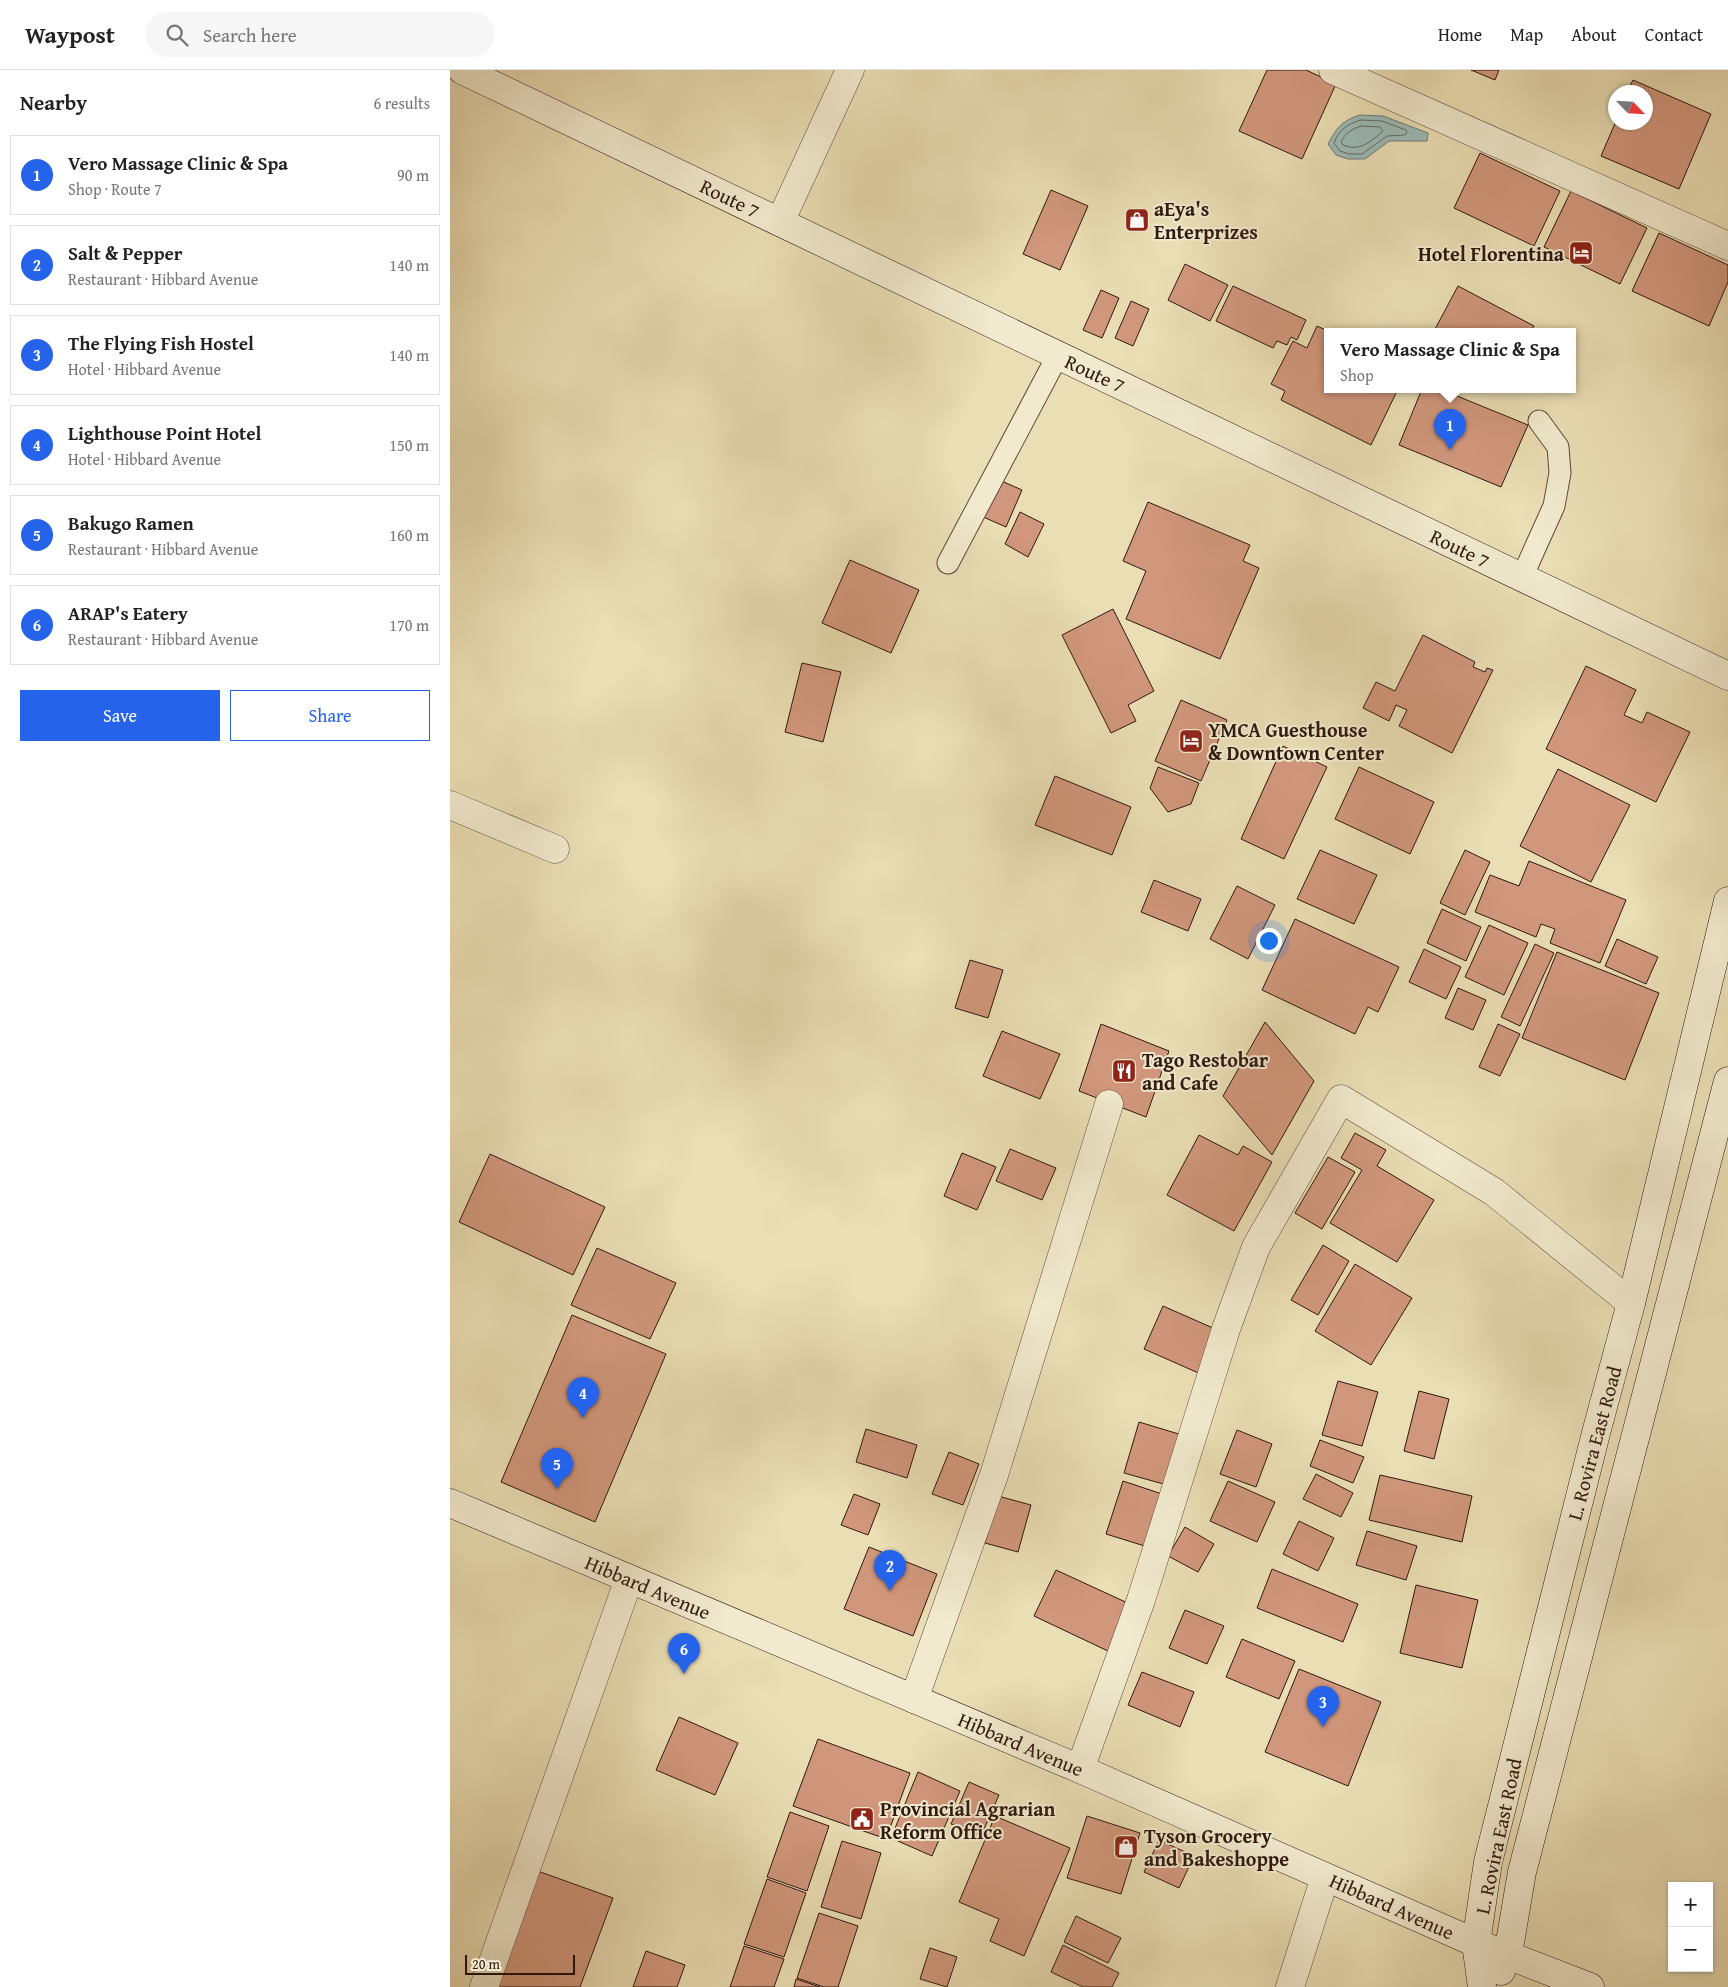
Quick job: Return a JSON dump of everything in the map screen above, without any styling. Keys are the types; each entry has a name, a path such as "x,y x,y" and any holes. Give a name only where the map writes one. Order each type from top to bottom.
{"street":[{"name":"Route 7","path":"462,70 1728,676"},
{"path":"780,222 850,70"},
{"path":"1333,70 1728,246"},
{"path":"450,805 555,849"},
{"name":"L. Rovira East Road","path":"1482,1987 1476,1943 1488,1862 1596,1433 1631,1303 1727,908"},
{"name":"L. Rovira East Road","path":"1495,1987 1508,1954 1522,1872 1728,1081"},
{"path":"1080,1770 1141,1600 1226,1329 1256,1247 1341,1099 1494,1192 1631,1303"},
{"path":"914,1699 994,1475 1109,1104"},
{"path":"1596,1433 1634,1443"},
{"name":"Hibbard Avenue","path":"450,1503 1080,1770 1476,1943 1590,1987"},
{"path":"484,1987 629,1579"},
{"path":"1290,1987 1325,1877"}],"lane":[{"path":"948,563 1058,355"},
{"path":"1522,577 1554,506 1560,473 1558,447 1539,421"}],"water":[{"path":"1360,115 1383,116 1428,133 1427,141 1389,141 1365,159 1348,159 1336,155 1328,144 1331,138 1345,122"}],"building":[{"path":"1267,70 1306,70 1336,84 1302,159 1239,131"},
{"path":"1471,70 1499,70 1495,80"},
{"path":"1633,80 1644,85 1630,85"},
{"path":"1653,89 1711,114 1679,189 1601,156 1612,130 1653,130"},
{"path":"1480,153 1560,191 1534,246 1454,208"},
{"path":"1051,190 1088,206 1060,270 1023,254"},
{"path":"1571,191 1647,228 1620,284 1544,247"},
{"path":"1659,233 1728,265 1728,282 1709,326 1632,291"},
{"path":"1185,264 1228,285 1210,321 1168,300"},
{"path":"1233,286 1306,320 1297,340 1291,337 1287,345 1277,341 1273,348 1216,321"},
{"path":"1458,286 1534,326 1533,328 1436,328"},
{"path":"1101,290 1119,298 1102,338 1083,330"},
{"path":"1131,301 1149,309 1133,346 1115,338"},
{"path":"1317,326 1324,329 1324,393 1396,393 1371,445 1281,400 1285,391 1271,384 1293,341 1307,348"},
{"path":"1420,393 1450,393 1528,425 1501,487 1399,445"},
{"path":"997,479 1022,490 1006,527 981,516"},
{"path":"1148,502 1250,545 1243,561 1259,568 1220,659 1126,619 1146,571 1123,561"},
{"path":"1020,512 1044,524 1028,557 1005,544"},
{"path":"850,560 919,590 891,653 822,623"},
{"path":"1113,609 1154,691 1128,705 1136,721 1111,733 1062,635"},
{"path":"1423,635 1475,662 1473,667 1485,672 1487,668 1493,670 1452,753 1399,726 1407,710 1396,705 1389,721 1363,708 1376,682 1395,691"},
{"path":"802,663 841,672 823,742 785,732"},
{"path":"1586,666 1636,690 1624,715 1642,723 1647,712 1690,732 1656,802 1546,749"},
{"name":"YMCA Guesthouse & Downtown Center","path":"1181,700 1227,720 1201,781 1155,761"},
{"path":"1283,746 1327,767 1284,859 1241,839"},
{"path":"1158,767 1199,783 1191,804 1168,812 1150,788"},
{"path":"1359,767 1434,802 1410,854 1335,819"},
{"path":"1558,769 1630,805 1591,882 1520,846"},
{"path":"1055,776 1131,807 1112,855 1035,825"},
{"path":"1320,850 1377,875 1354,924 1297,899"},
{"path":"1465,850 1490,862 1465,915 1440,903"},
{"path":"1529,861 1626,900 1600,963 1550,943 1555,929 1541,924 1536,937 1475,912 1490,875 1519,886"},
{"path":"1154,880 1201,899 1188,931 1141,912"},
{"path":"1237,886 1275,905 1248,959 1210,939"},
{"path":"1442,909 1481,927 1466,961 1427,943"},
{"path":"1295,919 1399,967 1378,1012 1368,1007 1355,1034 1262,990"},
{"path":"1489,925 1528,943 1504,995 1465,977"},
{"path":"1617,939 1658,957 1646,984 1605,966"},
{"path":"1535,944 1554,953 1520,1026 1501,1017"},
{"path":"1424,949 1461,967 1446,999 1409,982"},
{"path":"1557,952 1659,993 1625,1080 1522,1038"},
{"path":"970,960 1003,970 988,1018 955,1008"},
{"path":"1458,988 1486,1000 1473,1030 1445,1018"},
{"path":"1265,1022 1314,1081 1272,1155 1223,1096"},
{"name":"Tago Restobar and Cafe","path":"1101,1024 1169,1051 1146,1117 1079,1091"},
{"path":"1498,1024 1520,1034 1500,1076 1479,1067"},
{"path":"1002,1031 1060,1054 1040,1099 983,1076"},
{"path":"1355,1133 1386,1150 1377,1166 1434,1200 1397,1262 1330,1223 1362,1170 1341,1158"},
{"path":"1199,1135 1238,1155 1243,1146 1272,1162 1234,1231 1167,1195"},
{"path":"1010,1149 1056,1168 1042,1200 996,1181"},
{"path":"962,1153 996,1167 977,1210 944,1196"},
{"path":"490,1154 605,1207 573,1275 459,1222"},
{"path":"1328,1157 1355,1172 1322,1229 1295,1213"},
{"path":"1323,1245 1349,1261 1318,1315 1291,1300"},
{"path":"597,1248 676,1283 650,1339 571,1305"},
{"path":"1355,1264 1412,1298 1371,1365 1315,1331"},
{"path":"1163,1306 1222,1332 1203,1375 1144,1349"},
{"path":"572,1315 666,1354 595,1522 501,1482"},
{"path":"1338,1381 1378,1392 1362,1446 1322,1435"},
{"path":"1419,1391 1449,1399 1434,1459 1404,1451"},
{"path":"1139,1422 1182,1435 1167,1485 1124,1473"},
{"path":"866,1429 917,1445 907,1478 856,1462"},
{"path":"1237,1430 1272,1444 1256,1487 1220,1474"},
{"path":"1320,1440 1364,1457 1353,1483 1310,1466"},
{"path":"949,1452 979,1464 963,1505 932,1494"},
{"path":"1316,1474 1353,1493 1341,1517 1303,1499"},
{"path":"1380,1475 1472,1496 1462,1542 1369,1520"},
{"path":"1123,1481 1168,1496 1151,1548 1106,1534"},
{"path":"1228,1481 1275,1502 1257,1542 1210,1521"},
{"path":"854,1494 880,1504 868,1535 841,1525"},
{"path":"998,1496 1031,1505 1018,1552 985,1543"},
{"path":"1299,1521 1334,1538 1318,1571 1283,1554"},
{"path":"1185,1527 1214,1544 1198,1572 1168,1556"},
{"path":"1367,1531 1417,1546 1406,1580 1356,1565"},
{"path":"869,1547 937,1574 913,1636 844,1609"},
{"path":"1272,1569 1358,1604 1343,1642 1257,1608"},
{"path":"1056,1570 1132,1605 1110,1652 1034,1616"},
{"path":"1416,1585 1478,1600 1462,1668 1400,1653"},
{"path":"1185,1610 1224,1626 1207,1664 1169,1648"},
{"path":"1242,1639 1295,1661 1279,1699 1226,1677"},
{"path":"1299,1669 1381,1702 1348,1786 1265,1752"},
{"path":"1142,1672 1194,1692 1180,1727 1128,1705"},
{"path":"679,1717 738,1743 715,1795 656,1770"},
{"path":"818,1739 910,1773 886,1839 793,1806"},
{"path":"918,1772 960,1791 932,1856 891,1838"},
{"path":"969,1782 999,1795 981,1836 951,1824"},
{"path":"790,1812 829,1826 807,1891 767,1877"},
{"path":"995,1816 1070,1848 1024,1956 990,1941 999,1919 959,1902"},
{"path":"1087,1816 1140,1833 1121,1894 1067,1878"},
{"path":"1159,1840 1194,1856 1179,1888 1144,1872"},
{"path":"842,1841 881,1853 861,1919 821,1907"},
{"path":"532,1869 613,1898 580,1987 488,1987"},
{"path":"767,1879 806,1893 784,1957 744,1944"},
{"path":"819,1913 858,1926 838,1987 824,1987 797,1978"},
{"path":"1076,1916 1121,1938 1108,1963 1064,1942"},
{"path":"1063,1945 1119,1973 1112,1987 1083,1987 1051,1972"},
{"path":"744,1946 784,1959 774,1987 730,1987"},
{"path":"930,1948 957,1957 947,1987 920,1979"},
{"path":"646,1951 685,1965 677,1987 633,1987"},
{"path":"796,1979 820,1987 794,1987"}],"place":[{"name":"aEya's Enterprizes","path":"1137,220"},
{"name":"Hotel Florentina","path":"1581,253"},
{"name":"Vero Massage Clinic & Spa","path":"1450,450"},
{"name":"YMCA Guesthouse & Downtown Center","path":"1191,741"},
{"name":"Tago Restobar and Cafe","path":"1124,1071"},
{"name":"Lighthouse Point Hotel","path":"583,1418"},
{"name":"Bakugo Ramen","path":"557,1489"},
{"name":"Salt & Pepper","path":"890,1591"},
{"name":"ARAP's Eatery","path":"684,1674"},
{"name":"The Flying Fish Hostel","path":"1323,1727"},
{"name":"Provincial Agrarian Reform Office","path":"862,1819"},
{"name":"Tyson Grocery and Bakeshoppe","path":"1126,1847"}]}
